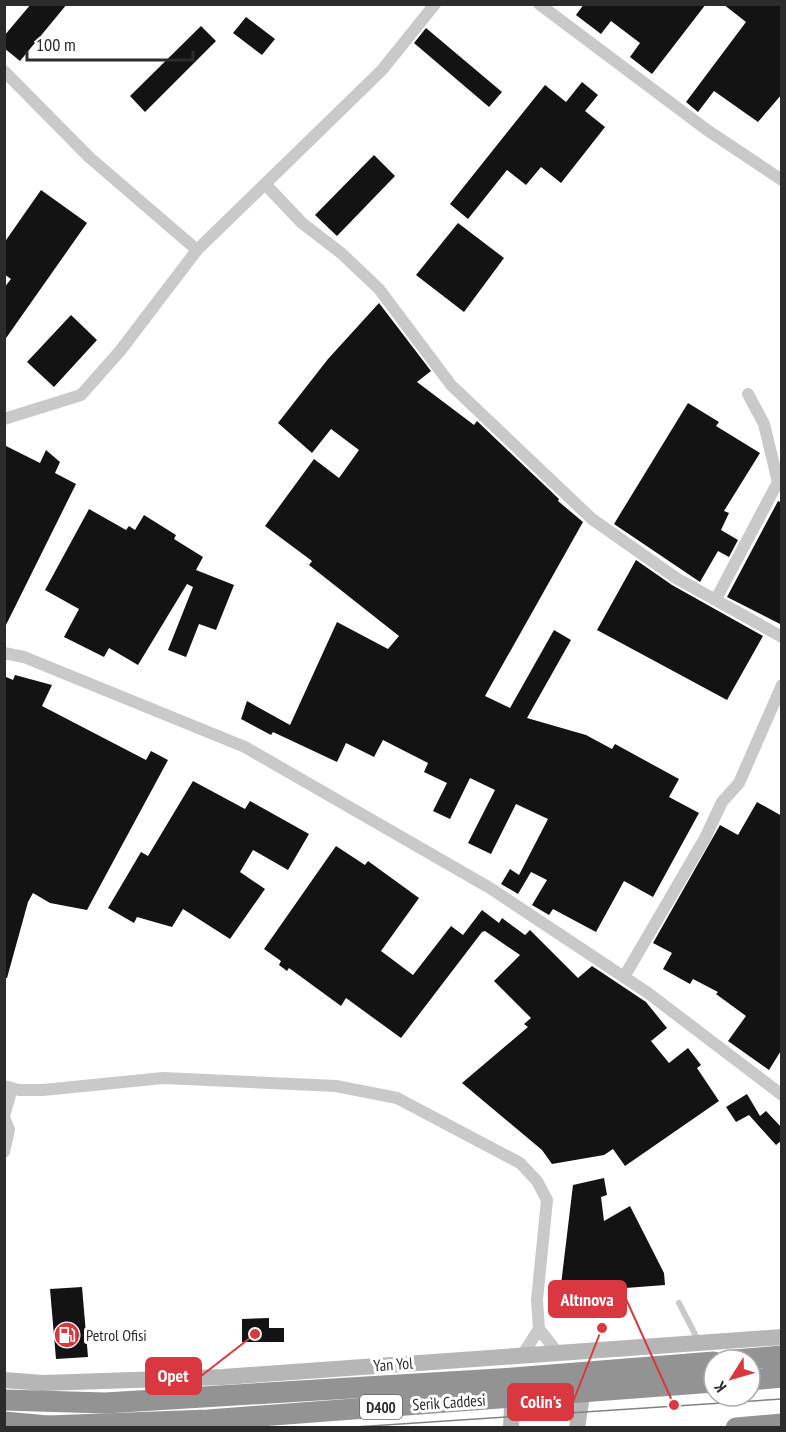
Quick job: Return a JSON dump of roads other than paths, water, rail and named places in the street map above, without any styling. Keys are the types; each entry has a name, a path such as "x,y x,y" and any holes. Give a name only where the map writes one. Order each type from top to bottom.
{"highway":[{"path":"762,1358 782,1356"},
{"path":"4,1400 105,1403 513,1378 702,1363"},
{"path":"762,1379 782,1377"},
{"name":"Serik Caddesi","path":"4,1422 48,1426 208,1420 702,1383"},
{"path":"736,1428 782,1424"}],"street":[{"path":"4,419 81,395 120,351 196,250 382,70 435,4"},
{"path":"539,4 707,130 782,180"},
{"path":"4,71 89,157 196,250"},
{"path":"265,184 302,223 341,253 379,289 451,385 523,456 592,519 636,552 782,637"},
{"path":"716,599 778,482 764,424 748,394"},
{"path":"4,653 24,657 245,747 490,888 624,977 782,1095"},
{"path":"624,977 705,838 722,802 739,783 782,685"},
{"path":"4,1152 9,1130 4,1116 7,1089 43,1090 163,1078 336,1086 396,1098 520,1163 537,1181 547,1200 537,1300 539,1329 572,1373 581,1402 577,1428"},
{"path":"511,1428 513,1378 523,1354 539,1329"},
{"name":"Yan Yol","path":"4,1380 43,1383 223,1377 782,1337"}],"lane":[{"path":"679,1303 699,1342"}],"tram line":[{"path":"340,1428 782,1399"}],"place":[{"name":"Colin's","path":"602,1328"},
{"name":"Opet","path":"255,1334"},
{"name":"Petrol Ofisi","path":"67,1335"},
{"name":"Altınova","path":"674,1405"}]}
